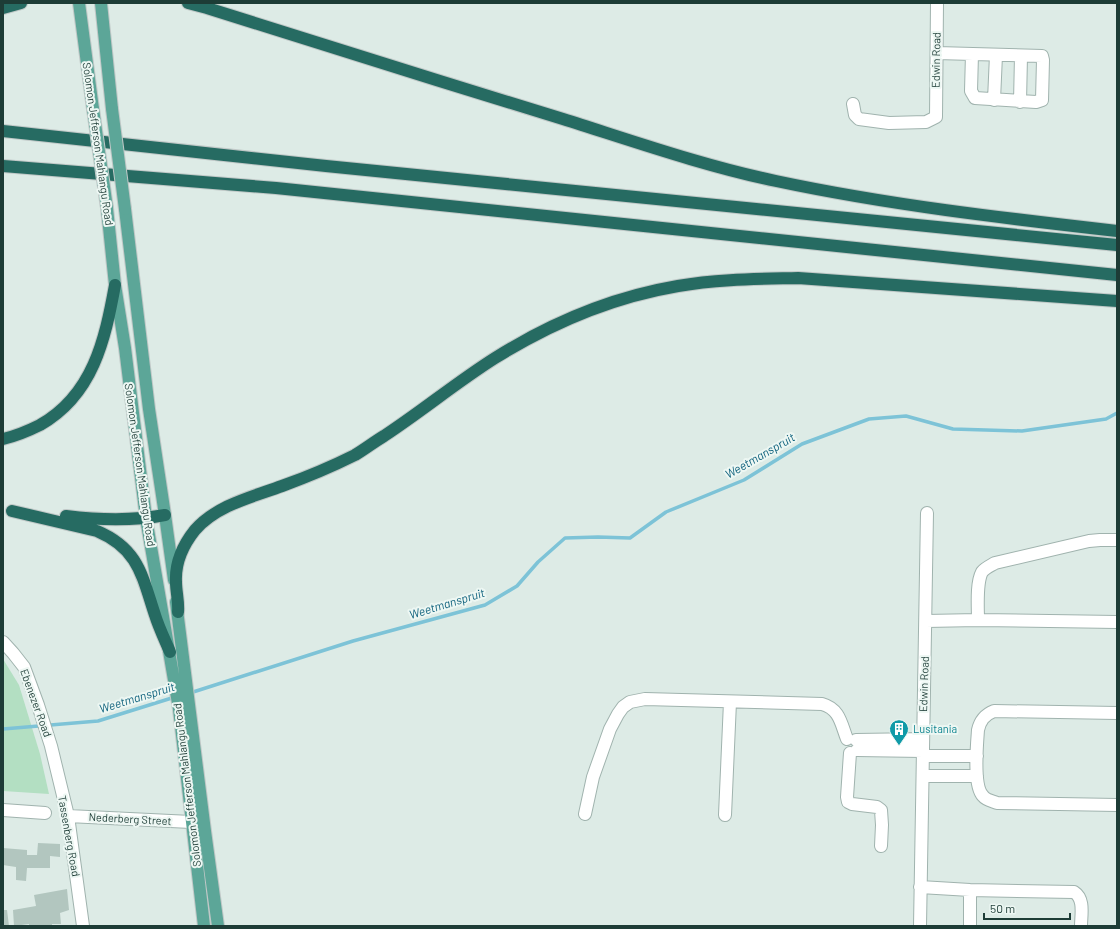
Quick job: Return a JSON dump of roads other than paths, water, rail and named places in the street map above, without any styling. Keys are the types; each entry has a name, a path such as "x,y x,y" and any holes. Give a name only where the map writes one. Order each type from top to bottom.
{"highway":[{"path":"3,8 21,3"},
{"path":"188,3 701,162 775,181 885,201 996,217 1117,231"},
{"path":"196,3 207,8"},
{"path":"3,132 1117,245"},
{"path":"3,166 276,188 1117,275"},
{"path":"3,172 216,190 250,191 276,188"},
{"path":"178,612 176,574 180,555 185,544 194,531 211,515 237,502 328,468 357,454 398,427 495,358 523,341 591,310 631,297 678,286 758,279 798,278 1117,301"},
{"path":"3,439 19,434 49,420 78,394 94,366 100,349 109,317 115,285"},
{"path":"8,510 88,519 146,518 165,515"},
{"path":"8,510 97,531 109,536 122,545 142,572 155,616 170,656"}],"main road":[{"name":"Solomon Jefferson Mahlangu Road","path":"79,3 107,208 115,285 125,348 146,518 170,656 184,708 205,831 218,926"},
{"name":"Solomon Jefferson Mahlangu Road","path":"101,3 112,109 149,409 184,659 184,708 191,822 204,926"}],"street":[{"name":"Edwin Road","path":"853,104 855,115 859,119 889,123 926,122 936,117 937,3"},
{"path":"936,53 972,54 1021,56 1042,56 1042,100 1036,102 1020,102 975,98 971,91 972,54"},
{"path":"994,100 996,55"},
{"path":"1020,102 1021,56"},
{"name":"Edwin Road","path":"920,926 927,513"},
{"path":"978,620 979,580 982,573 995,563 1089,541 1117,540"},
{"path":"926,621 978,620 1117,622"},
{"name":"Ebenezer Road","path":"3,642 13,652 24,667 51,746"},
{"path":"585,814 593,777 610,729 623,707 630,702 645,699 809,703 828,706 836,712 853,746 847,797 848,802 852,804 876,807 881,810 881,846"},
{"path":"725,815 730,702"},
{"path":"1117,713 994,711 987,714 979,723 977,756 979,791 983,797 989,800 997,802 1117,805"},
{"name":"Tassenberg Road","path":"51,746 68,816 83,926"},
{"path":"853,746 923,749 977,756"},
{"path":"922,776 977,776"},
{"path":"3,810 44,813"},
{"name":"Nederberg Street","path":"68,816 191,822"},
{"path":"920,887 970,890 1074,892 1078,894 1081,902 1081,926"},
{"path":"970,890 970,926"}],"waterway":[{"name":"Weetmanspruit","path":"190,693 353,641 485,605 517,586 538,562 565,538 630,538 666,512 744,480 802,444 869,419 906,416 953,429 1022,431 1106,419 1117,413"},
{"name":"Weetmanspruit","path":"3,729 98,721 175,697"}],"place":[{"name":"Lusitania","path":"899,746"}]}
